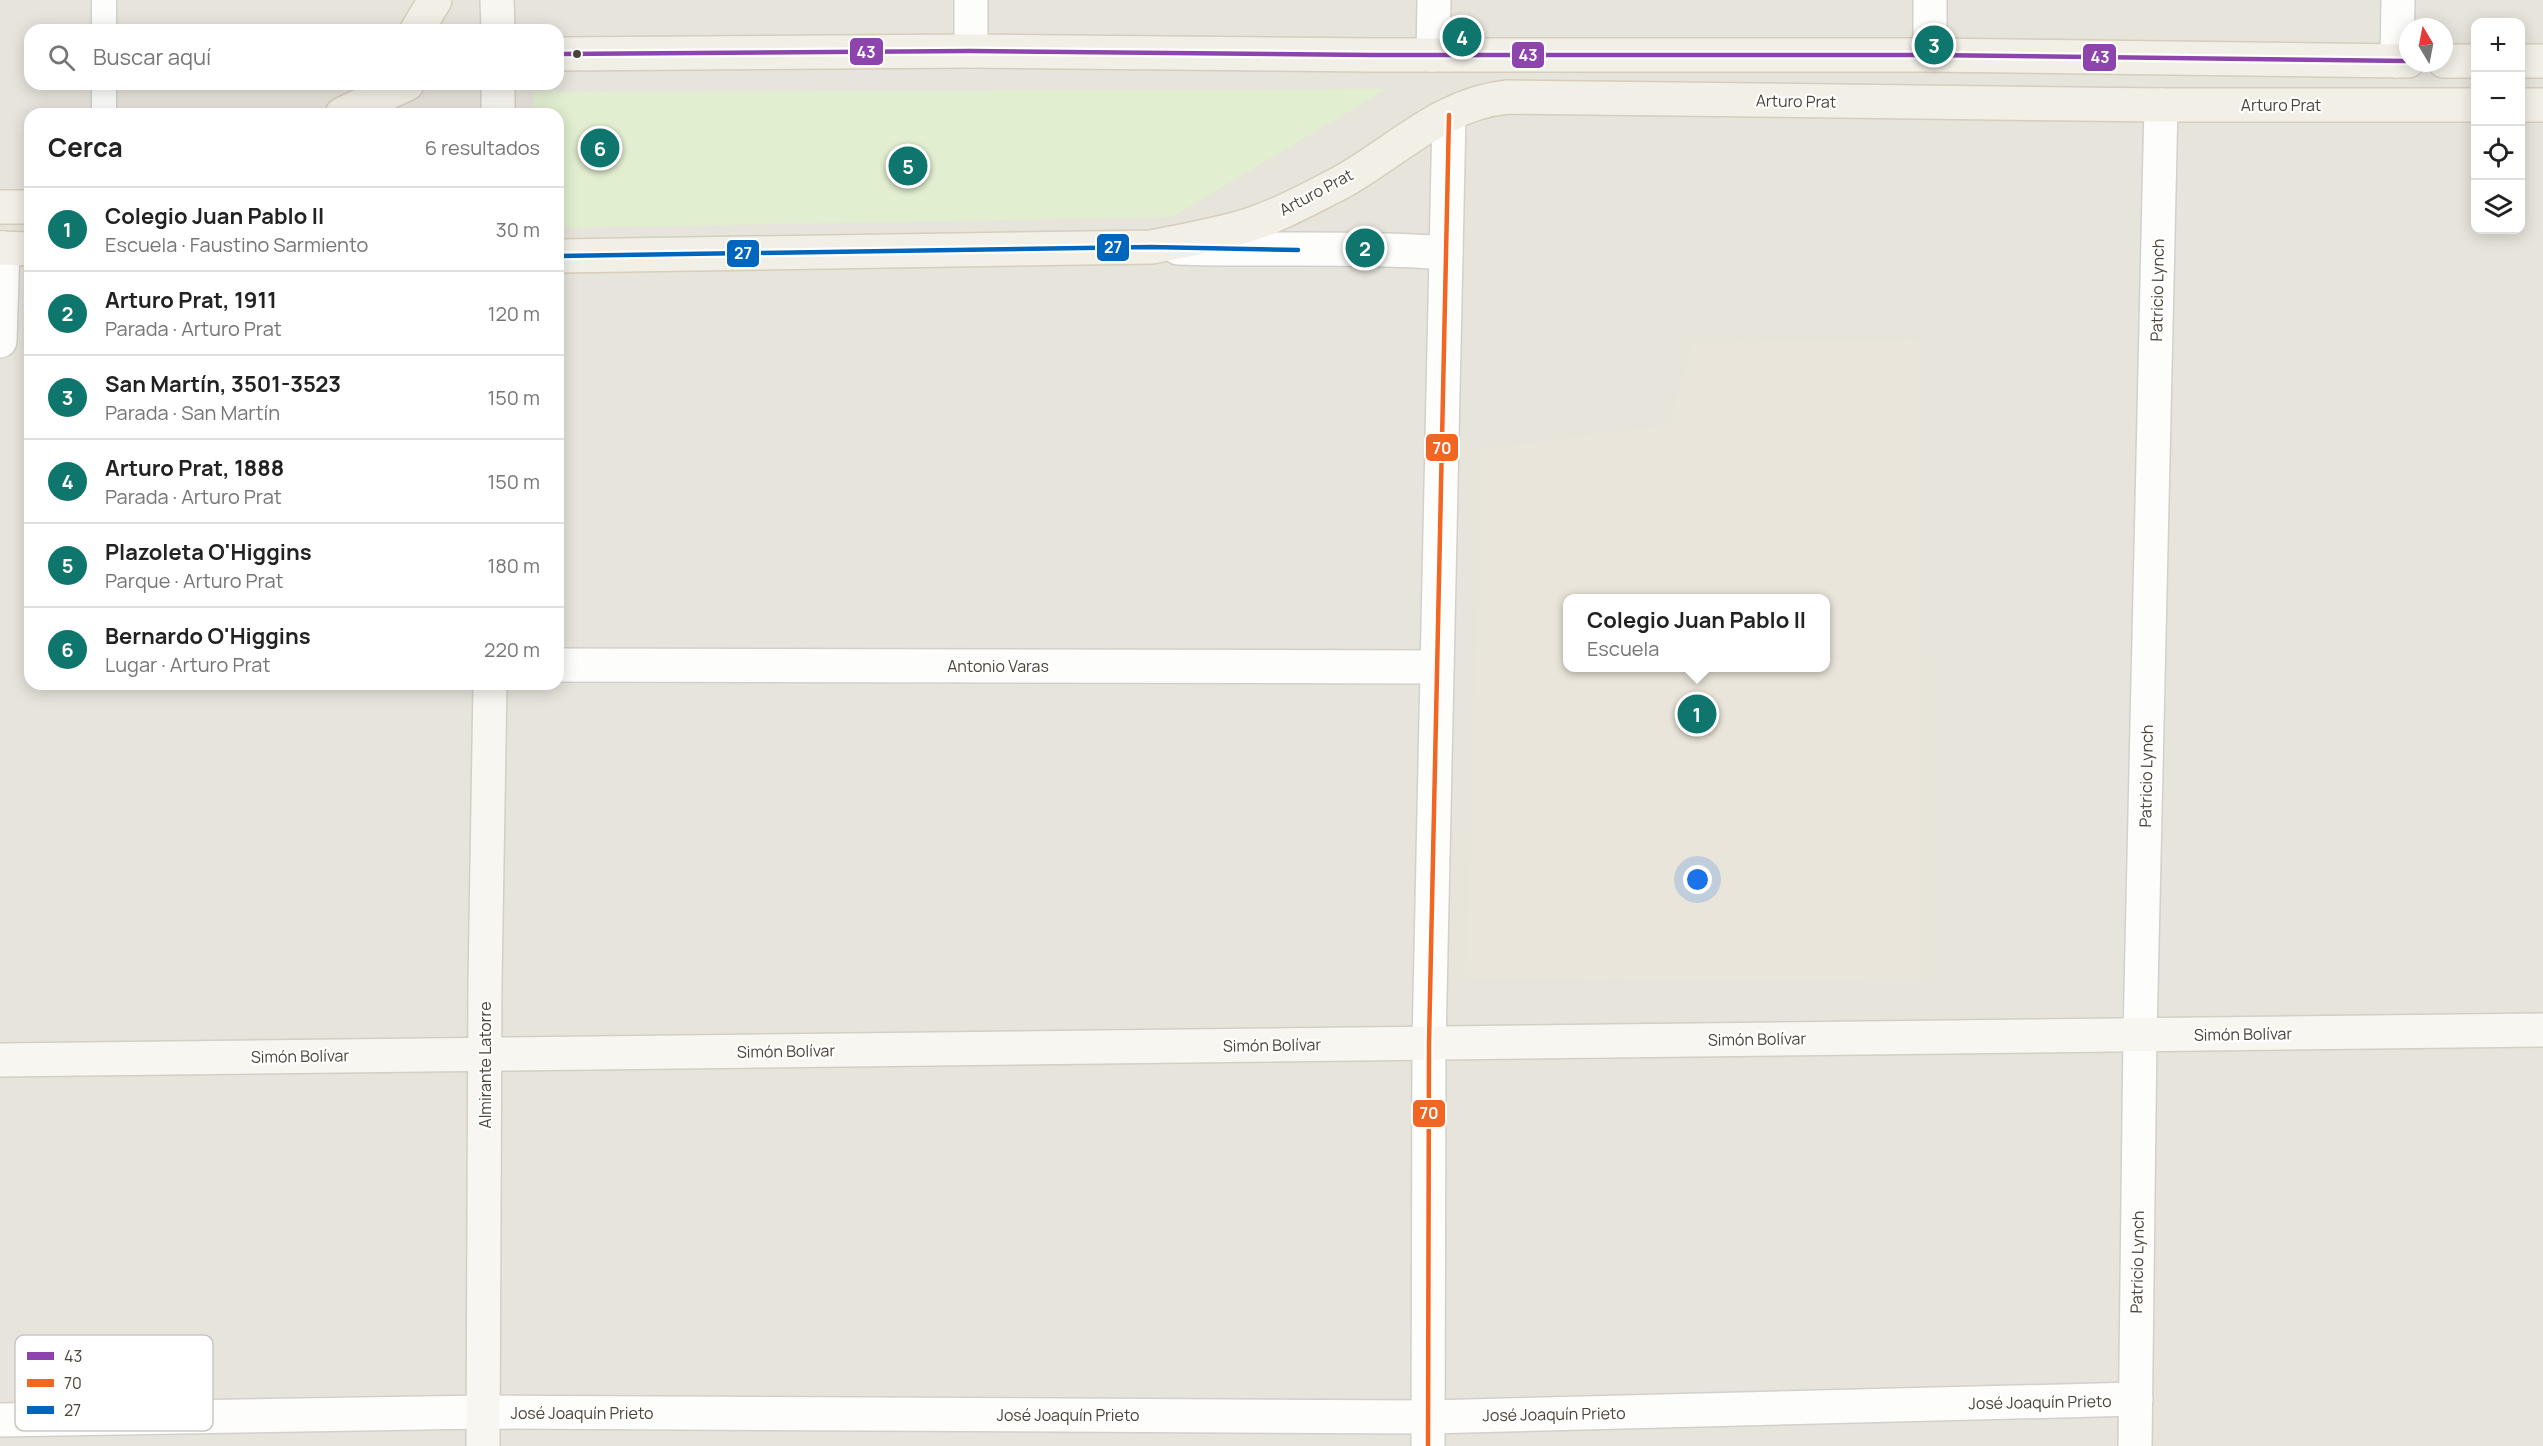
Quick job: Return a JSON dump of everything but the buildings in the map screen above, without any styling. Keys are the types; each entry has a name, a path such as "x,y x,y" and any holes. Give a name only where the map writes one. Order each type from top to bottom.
{"main road":[{"path":"421,24 435,0"},
{"path":"564,54 971,51 1433,55 1930,55 2399,61"},
{"path":"2453,61 2471,61"},
{"path":"2525,61 2543,61"},
{"path":"352,108 377,92"},
{"name":"Arturo Prat","path":"564,256 1150,247 1233,230 1284,211 1342,181 1399,143 1449,115 1485,99 1508,97 2161,105 2471,105"},
{"path":"2525,105 2543,105"},
{"path":"0,207 24,207"}],"street":[{"path":"497,0 498,24"},
{"path":"971,0 971,51"},
{"path":"1433,55 1434,0"},
{"path":"1930,0 1930,55"},
{"path":"2397,0 2399,24"},
{"path":"498,90 498,108"},
{"name":"Patricio Lynch","path":"2135,1446 2140,1035 2161,105"},
{"path":"1429,1432 1430,1043 1449,115"},
{"name":"Arturo Prat","path":"1150,247 1341,251 1387,249 1446,253"},
{"path":"0,341 11,248"},
{"name":"Antonio Varas","path":"564,665 1437,667"},
{"name":"Almirante Latorre","path":"483,1446 490,690"},
{"name":"Simón Bolívar","path":"0,1060 2543,1030"},
{"name":"José Joaquín Prieto","path":"213,1416 484,1412 1429,1432 2136,1399"},
{"name":"José Joaquín Prieto","path":"0,1420 15,1420"}],"lane":[{"path":"104,0 104,24"},
{"path":"104,90 104,108"}],"shaded area":[{"path":"0,0 2543,0 2543,1446 0,1446"},
{"path":"1919,340 1922,982 1466,979 1482,449 1669,425 1693,342"}],"green space":[{"path":"1387,89 1172,217 564,228 564,108 533,108 533,92"}],"transit line":[{"name":"43","path":"564,54 971,51 1372,55 1930,55 2399,61"},
{"name":"70","path":"1428,1446 1429,1043 1449,115"},
{"name":"27","path":"564,256 1151,247 1298,250"}],"place":[{"name":"Arturo Prat, 1888","path":"1462,37"},
{"name":"San Martín, 3501-3523","path":"1934,45"},
{"name":"Bernardo O'Higgins","path":"600,148"},
{"name":"Plazoleta O'Higgins","path":"908,166"},
{"name":"Arturo Prat, 1911","path":"1365,248"},
{"name":"Colegio Juan Pablo II","path":"1697,714"}]}
